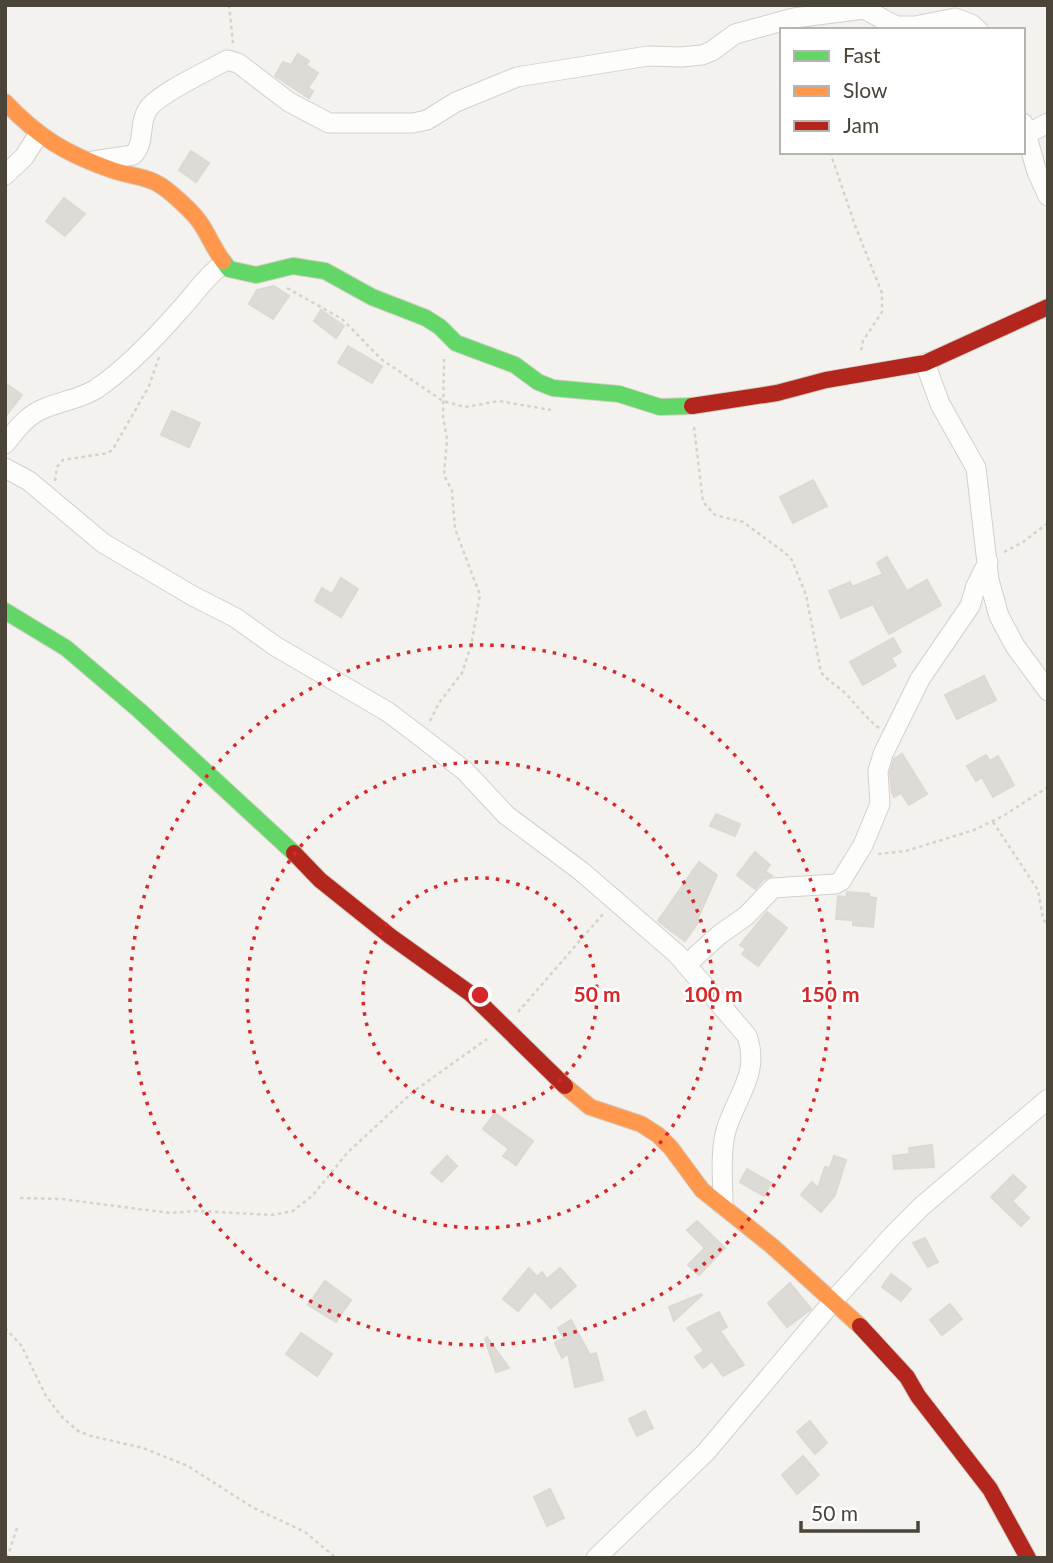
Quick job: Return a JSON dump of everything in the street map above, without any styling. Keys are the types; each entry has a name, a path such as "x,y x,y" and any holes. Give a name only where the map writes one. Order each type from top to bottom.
{"street":[{"path":"93,162 133,155 140,146 143,122 149,107 159,98 227,60 233,61 289,102 329,123 413,123 427,120 456,102 506,80 648,56 702,55 712,51 728,38 753,28 794,18 858,8 871,9 896,26 915,26 955,19 976,28"},
{"path":"5,102 38,135 55,146 163,187 201,223 223,264 229,268 247,274 293,266 325,271 372,297 426,318 440,327 452,340 516,365 550,387 619,394 660,407 691,406 777,393 826,380 925,362 1048,307"},
{"path":"1048,123 1025,128 1037,172 1048,196"},
{"path":"5,176 24,157 38,135"},
{"path":"5,444 32,415 44,408 84,395 109,379 165,326 211,273 223,264"},
{"path":"925,362 940,404 976,468 989,580 999,616 1015,646 1048,691"},
{"path":"5,468 29,481 103,543 236,618 275,646 388,712 465,771 506,816 613,899 677,954 747,1036 752,1051 748,1077 724,1138 723,1205"},
{"path":"687,965 719,935 746,916 773,888 835,884 841,881 863,845 880,804 879,765 920,679 970,606 988,562"},
{"path":"5,611 66,648 270,828 320,880 471,994 563,1085 590,1107 641,1124 658,1135 671,1148 694,1182 834,1300 884,1350 990,1489 1028,1558"},
{"path":"596,1558 706,1452 834,1300 922,1206 1048,1099"}],"path":[{"path":"229,5 233,61"},
{"path":"831,154 882,293 882,312 860,349 874,371"},
{"path":"264,273 342,319 381,359 443,401"},
{"path":"55,503 55,477 62,460 108,453 113,449 149,386 159,362 165,326"},
{"path":"435,748 430,722 439,703 462,673 471,646 480,595 455,529 452,491 444,475 447,439 443,401 444,359 452,340"},
{"path":"691,406 703,502 715,515 743,522 792,560 806,595 821,672 844,692 866,718 892,738"},
{"path":"988,562 1023,542 1048,523"},
{"path":"853,861 869,855 906,851 974,831 1048,787"},
{"path":"993,822 1038,890 1043,919 1048,925"},
{"path":"20,1198 61,1199 170,1213 235,1212 272,1215 293,1211 313,1195 348,1152 414,1091 506,1028 528,998 601,917 613,899"},
{"path":"5,1328 21,1345 46,1396 62,1417 78,1431 143,1448 188,1466 252,1507 305,1532 336,1558"},
{"path":"7,1558 18,1525"}],"building":[{"path":"298,54 309,61 306,65 318,73 308,88 313,91 309,98 275,76 283,62 291,65"},
{"path":"191,151 209,163 196,182 179,170"},
{"path":"64,198 85,214 65,236 46,221"},
{"path":"274,286 289,296 273,319 249,304 257,290"},
{"path":"321,310 344,326 336,338 314,321"},
{"path":"348,346 382,366 372,383 338,363"},
{"path":"5,383 22,395 5,417"},
{"path":"172,411 200,423 189,447 161,435"},
{"path":"813,480 827,506 793,523 780,497"},
{"path":"887,557 907,591 927,580 941,605 889,634 873,604 841,618 829,591 850,582 852,587 883,574 877,563"},
{"path":"341,578 358,589 341,617 315,601 322,588 332,594"},
{"path":"893,638 901,652 891,658 896,666 863,685 850,662"},
{"path":"984,676 996,700 957,719 945,695"},
{"path":"902,754 927,794 909,805 901,793 894,797 892,793 890,772 894,759"},
{"path":"986,755 990,761 998,756 1014,785 993,797 982,777 976,781 967,766"},
{"path":"716,814 740,824 735,836 710,826"},
{"path":"755,852 770,865 765,871 772,876 764,879 755,889 737,875"},
{"path":"699,862 717,875 697,920 699,921 685,941 658,921"},
{"path":"847,892 869,894 869,897 876,898 873,927 853,925 853,920 836,919 838,896 846,897"},
{"path":"767,912 787,928 758,966 742,954 746,949 740,945"},
{"path":"495,1113 533,1141 516,1165 503,1156 509,1149 483,1129"},
{"path":"932,1145 934,1167 894,1169 893,1156 910,1154 909,1148"},
{"path":"447,1156 457,1166 442,1182 431,1173"},
{"path":"834,1156 846,1160 835,1195 821,1212 801,1195 812,1182 818,1188 825,1167 830,1168"},
{"path":"747,1169 771,1183 764,1196 740,1182"},
{"path":"1013,1175 1026,1187 1012,1201 1029,1218 1021,1226 991,1197"},
{"path":"697,1221 725,1248 699,1275 688,1265 705,1248 687,1230"},
{"path":"925,1238 938,1262 928,1267 913,1243"},
{"path":"529,1268 537,1277 542,1272 547,1279 560,1268 576,1286 551,1308 535,1291 518,1311 503,1299"},
{"path":"891,1274 911,1289 901,1301 882,1287"},
{"path":"325,1281 351,1300 336,1322 308,1305"},
{"path":"790,1283 811,1309 787,1327 768,1303"},
{"path":"702,1295 674,1321 669,1307"},
{"path":"950,1304 962,1319 942,1335 930,1320"},
{"path":"719,1312 727,1327 720,1331 744,1365 723,1376 712,1361 703,1368 695,1357 704,1351 687,1328"},
{"path":"571,1320 590,1355 596,1353 603,1380 575,1387 568,1354 562,1358 555,1343 564,1338 558,1328"},
{"path":"301,1333 332,1354 317,1376 286,1354"},
{"path":"487,1337 509,1368 496,1372 485,1339"},
{"path":"645,1411 653,1428 637,1436 629,1419"},
{"path":"810,1421 827,1443 815,1454 797,1432"},
{"path":"803,1456 819,1475 797,1494 782,1475"},
{"path":"550,1489 564,1518 547,1526 534,1497"}],"traffic: fast":[{"path":"223,261 229,269 256,275 293,266 325,271 372,297 426,318 456,343 515,365 538,382 553,388 619,394 660,407 692,406"},
{"path":"5,611 66,648 140,711 294,853"}],"traffic: slow":[{"path":"5,102 41,135 67,151 118,172 145,178 163,187 198,220 223,261"},
{"path":"565,1086 590,1107 641,1124 658,1135 702,1190 772,1246 860,1326"}],"traffic: jam":[{"path":"692,406 777,393 826,380 925,363 1048,307"},
{"path":"294,853 320,880 390,936 471,994 565,1086"},
{"path":"860,1326 907,1377 918,1396 990,1489 1028,1558"}]}
